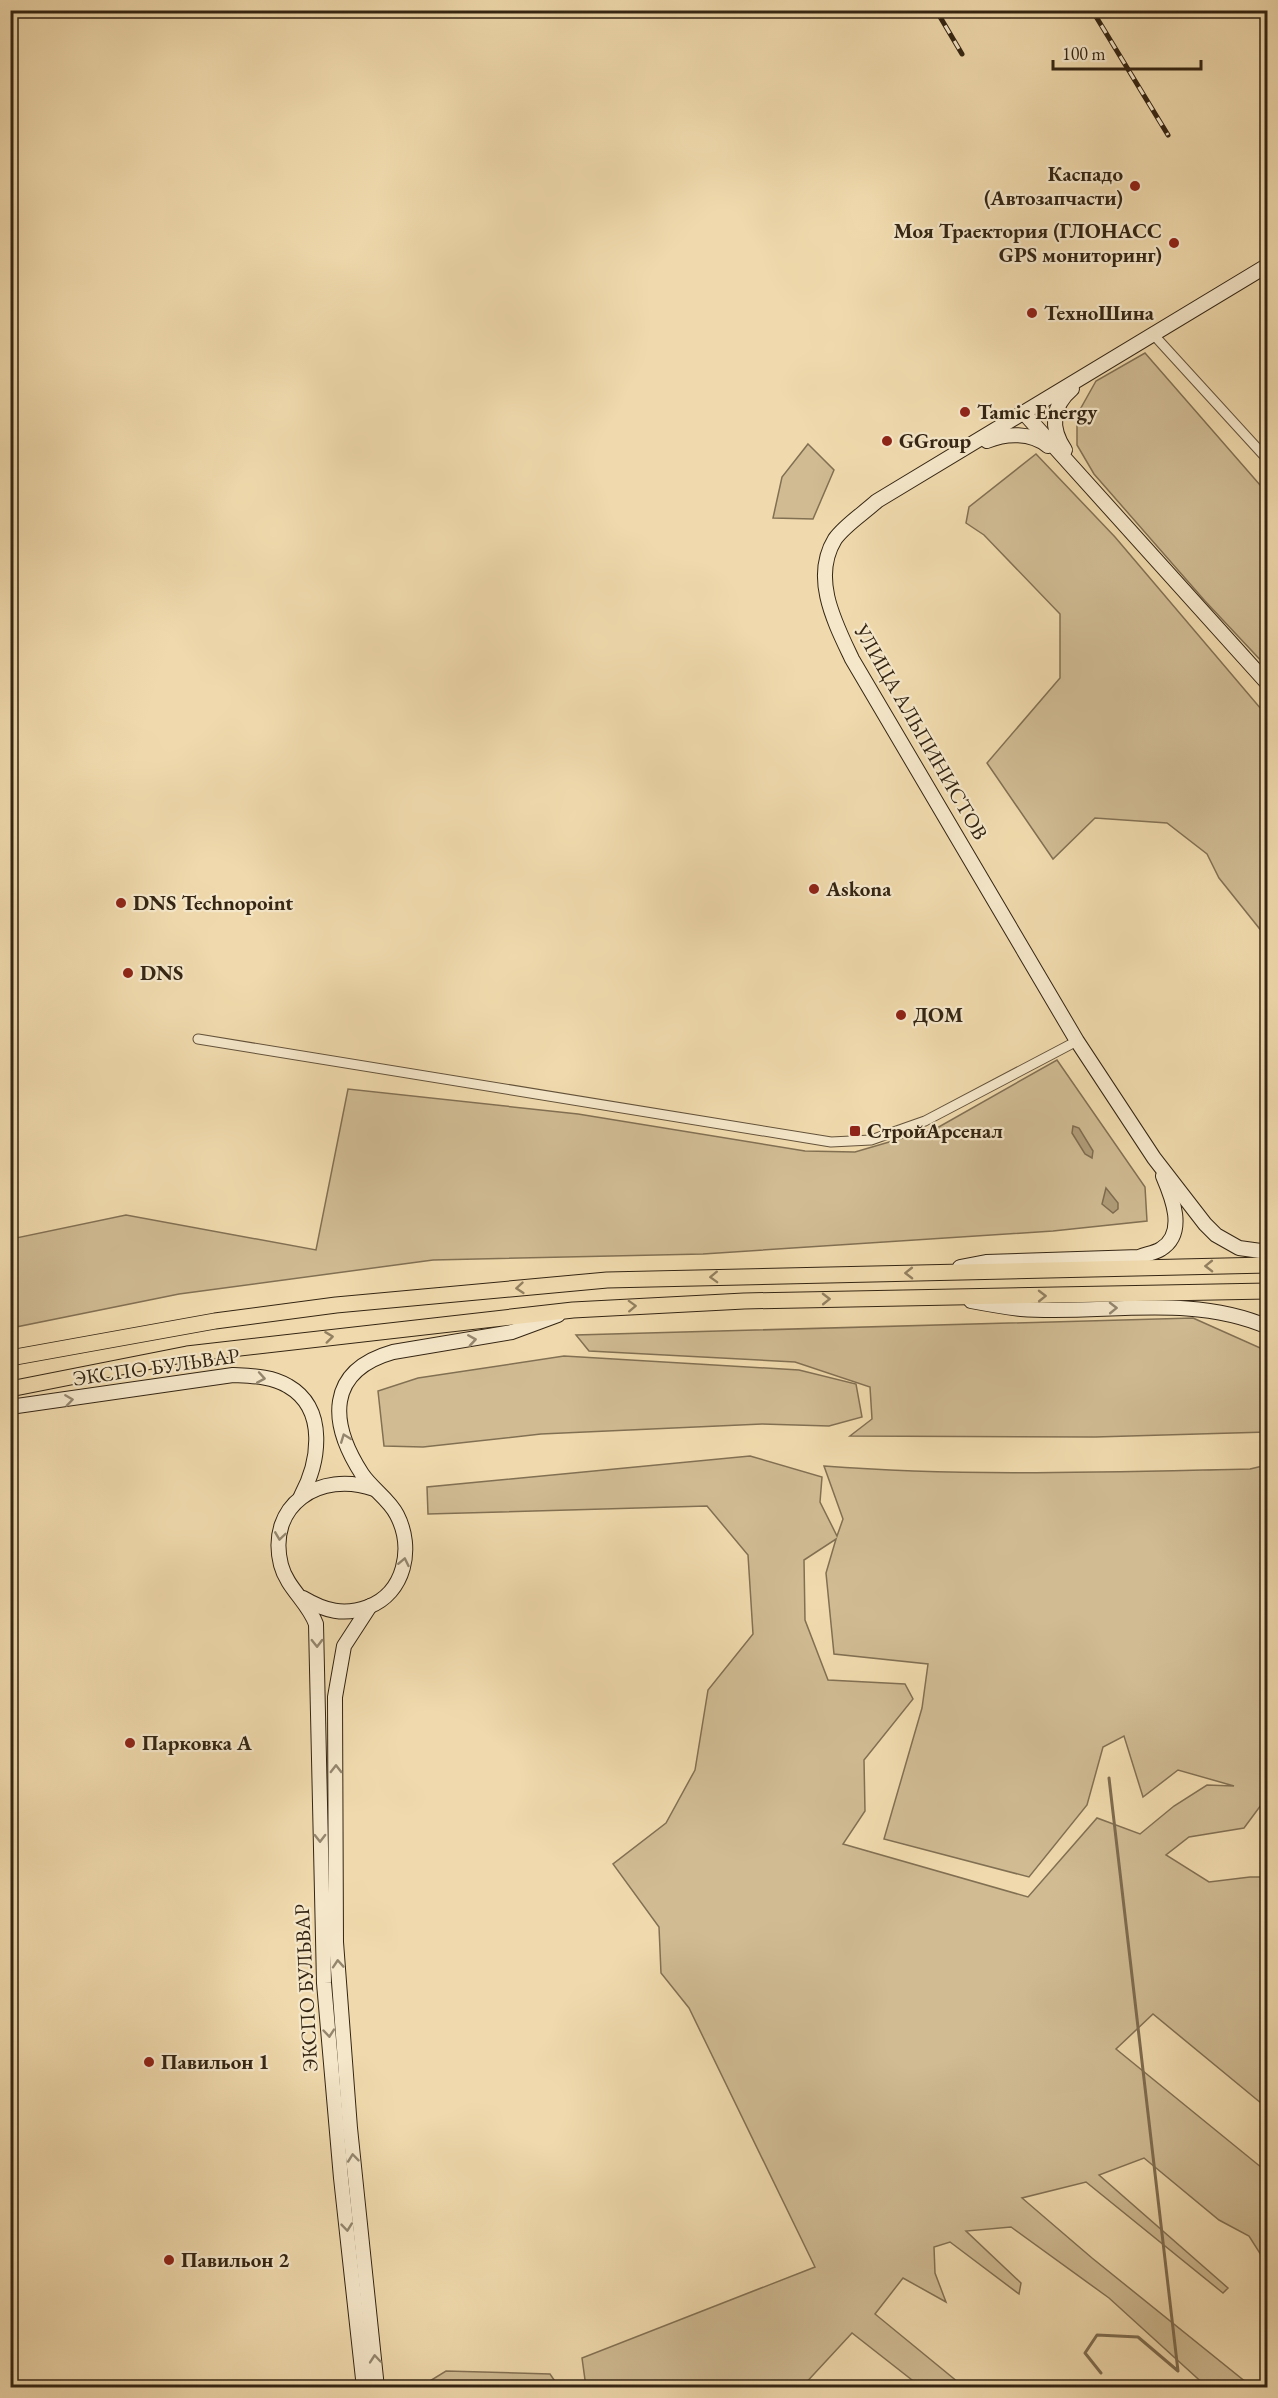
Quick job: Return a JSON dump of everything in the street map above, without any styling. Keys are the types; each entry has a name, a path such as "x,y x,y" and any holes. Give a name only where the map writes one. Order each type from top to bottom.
{"main road":[{"path":"10,1358 215,1321 336,1305 607,1280 1268,1265"},
{"path":"10,1389 187,1354 573,1310 744,1301 1268,1290"}],"street":[{"name":"УЛИЦА АЛЬПИНИСТОВ","path":"1155,1158 1077,1041 852,660 832,617 825,589 828,556 836,538 877,501 1268,265"},
{"path":"1152,333 1268,460"},
{"path":"1094,491 1056,435 1054,416 1065,394 1106,361"},
{"path":"1023,412 1268,684"},
{"path":"949,458 993,438 1007,435 1025,436 1042,441 1070,464"},
{"path":"198,1039 831,1142 871,1140 925,1121 1077,1041"},
{"path":"1155,1158 1216,1235 1239,1248 1268,1252"},
{"path":"938,1271 986,1262 1139,1257 1162,1249 1173,1236 1176,1218 1170,1191 1155,1158"},
{"path":"951,1298 1021,1309 1196,1309 1241,1318 1268,1327"},
{"name":"ЭКСПО БУЛЬВАР","path":"295,1591 320,1608 352,1611 381,1600 394,1587 401,1575 406,1556 405,1536 397,1515 389,1503 374,1489 353,1456 339,1418 342,1393 357,1369 379,1356 393,1352 512,1332 573,1310"},
{"name":"ЭКСПО БУЛЬВАР","path":"10,1407 233,1375 262,1377 289,1386 300,1395 308,1408 317,1432 314,1464 309,1481 300,1498 288,1513 279,1539 281,1565 286,1579 313,1616 317,1633 324,1983 341,2178 364,2388"},
{"path":"300,1498 314,1489 331,1483 360,1484 374,1489"},
{"name":"ЭКСПО БУЛЬВАР","path":"370,1606 344,1646 335,1697 336,1930 350,2128 377,2388"}],"shaded area":[{"path":"1145,353 1267,493 1267,667 1205,601 1094,474 1077,445 1077,415 1096,381"},
{"path":"808,444 834,470 813,519 773,518 782,477"},
{"path":"1036,454 1115,537 1267,716 1267,938 1219,878 1207,854 1167,823 1095,818 1053,859 987,763 1060,678 1060,614 984,535 966,523 969,507"},
{"path":"1057,1060 1145,1187 1147,1221 1053,1231 703,1254 433,1260 179,1294 11,1328 11,1239 126,1215 316,1250 348,1089 578,1114 805,1151 855,1152 937,1128"},
{"path":"1073,1126 1079,1128 1093,1151 1092,1158 1085,1154 1072,1133"},
{"path":"1106,1188 1118,1203 1118,1209 1113,1213 1102,1204"},
{"path":"1193,1318 1267,1351 1267,1432 1095,1437 850,1436 872,1419 870,1387 795,1362 589,1351 576,1335"},
{"path":"564,1356 799,1370 856,1384 862,1417 829,1426 762,1424 541,1434 423,1447 384,1446 378,1391 418,1378"},
{"path":"750,1456 822,1477 820,1502 837,1536 843,1519 824,1466 930,1472 1037,1473 1250,1469 1267,1465 1267,1797 1244,1828 1189,1837 1166,1855 1209,1882 1267,1877 1267,2108 1153,2014 1116,2049 1267,2172 1267,2260 1249,2236 1219,2220 1144,2158 1099,2175 1228,2288 1223,2293 1086,2182 1022,2198 1092,2258 1252,2387 1207,2387 1109,2298 1011,2227 966,2231 1021,2283 1019,2294 950,2242 934,2247 935,2273 946,2302 903,2278 875,2314 964,2387 921,2387 852,2333 802,2387 586,2387 582,2358 815,2267 689,2008 661,1973 659,1927 613,1864 666,1823 695,1770 708,1690 753,1634 748,1555 707,1506 428,1514 427,1487","holes":["836,1539 826,1573 834,1654 928,1664 922,1708 884,1839 1029,1877 1087,1805 1103,1747 1124,1736 1143,1797 1178,1770 1234,1786 1207,1785 1174,1806 1140,1834 1097,1818 1028,1897 843,1844 865,1811 864,1760 913,1699 905,1684 828,1680 805,1620 804,1560"]},
{"path":"446,2371 550,2374 559,2387 420,2387"}],"waterway":[{"path":"1101,2373 1085,2353 1097,2335 1138,2337 1178,2371 1109,1778"}],"railway":[{"path":"936,10 962,54"},
{"path":"1092,10 1168,135"}],"place":[{"name":"Каспадо (Автозапчасти)","path":"1135,186"},
{"name":"Моя Траектория (ГЛОНАСС GPS мониторинг)","path":"1174,243"},
{"name":"ТехноШина","path":"1032,313"},
{"name":"Tamic Energy","path":"965,412"},
{"name":"GGroup","path":"887,441"},
{"name":"Askona","path":"814,889"},
{"name":"DNS Technopoint","path":"121,903"},
{"name":"DNS","path":"128,973"},
{"name":"ДОМ","path":"901,1015"},
{"name":"СтройАрсенал","path":"855,1131"},
{"name":"Парковка A","path":"130,1743"},
{"name":"Павильон 1","path":"149,2062"},
{"name":"Павильон 2","path":"169,2260"}]}
